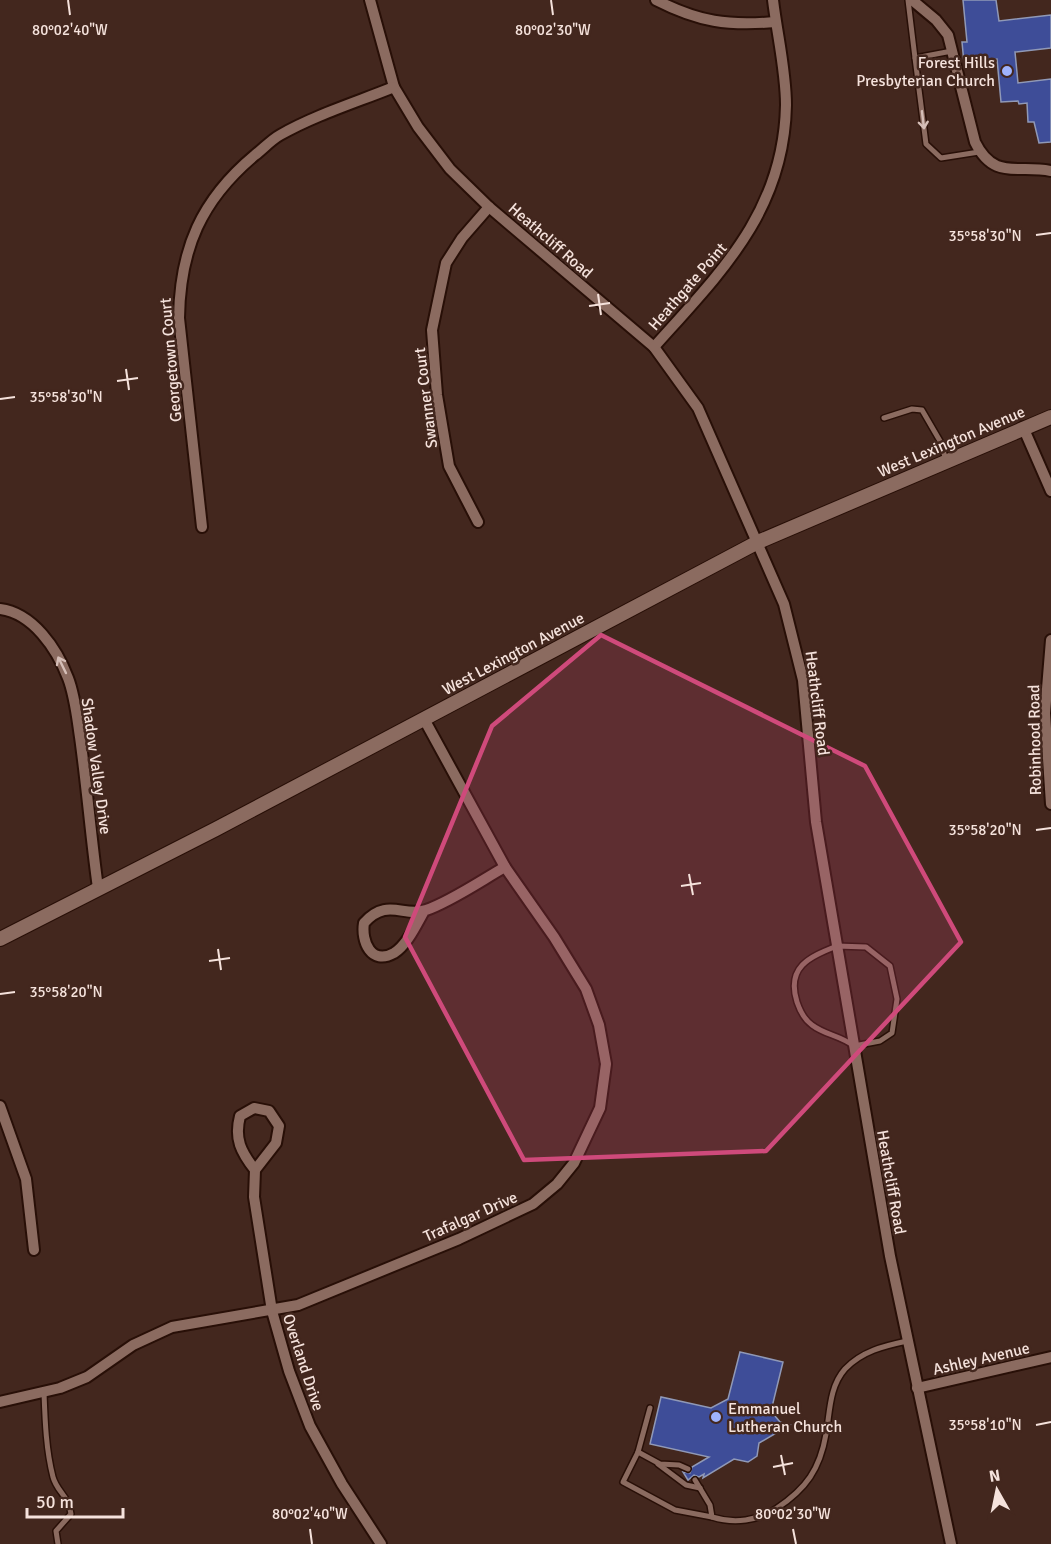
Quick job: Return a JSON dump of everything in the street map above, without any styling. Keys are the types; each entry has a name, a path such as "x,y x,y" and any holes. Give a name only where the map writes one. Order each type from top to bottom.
{"street":[{"name":"Heathcliff Road","path":"370,0 394,87 418,127 450,169 489,207 654,347 698,408 784,604 798,651 803,680 816,822 890,1256 951,1544"},
{"path":"656,0 699,18 735,25 776,22"},
{"name":"Heathgate Point","path":"654,347 738,251 765,203 780,161 786,104 773,0"},
{"path":"910,0 944,28 952,51 965,110 979,152 988,162 1000,168 1051,171"},
{"name":"Georgetown Court","path":"202,527 178,318 180,283 189,244 212,198 239,168 280,135 394,87"},
{"name":"Swanner Court","path":"478,522 449,466 437,395 432,330 446,263 462,238 489,207"},
{"name":"West Lexington Avenue","path":"0,939 424,719 758,542 1051,417"},
{"path":"1023,427 1051,491"},
{"name":"Shadow Valley Drive","path":"0,609 21,615 37,629 54,650 68,679 84,763 98,888"},
{"name":"Robinhood Road","path":"1051,640 1045,713 1051,804"},
{"name":"Trafalgar Drive","path":"0,1402 44,1393 87,1377 133,1345 172,1327 298,1305 520,1212 557,1184 574,1163 600,1108 606,1064 599,1025 586,988 505,867 424,719"},
{"path":"424,911 385,910 371,915 364,923 364,944 370,952 381,957 393,954 402,945 424,911 505,867"},
{"path":"0,1106 26,1179 34,1250"},
{"path":"254,1108 269,1111 279,1126 276,1143 255,1170 241,1153 236,1131 240,1116 254,1108"},
{"name":"Overland Drive","path":"255,1170 254,1197 272,1311 289,1371 310,1426 342,1484 381,1544"},
{"name":"Ashley Avenue","path":"917,1388 1051,1357"}],"lane":[{"path":"910,0 926,144 941,158 979,152"},
{"path":"915,58 952,51"},
{"path":"885,418 912,409 922,410 940,441 946,460"},
{"path":"837,946 866,947 890,966 897,999 892,1033 880,1041 854,1046 840,1035 825,1033 811,1024 800,1011 793,988 794,975 812,956 837,946"},
{"path":"650,1408 638,1452 623,1482 675,1510 730,1523 768,1515 799,1494 815,1470 826,1434 828,1404 844,1370 874,1349 907,1341"},
{"path":"44,1393 45,1425 53,1480 70,1502 71,1514 56,1531 58,1544"},
{"path":"638,1452 686,1485 700,1488"},
{"path":"653,1461 688,1469"},
{"path":"695,1480 710,1505 712,1517"}],"highlighted area":[{"path":"601,635 865,766 961,942 766,1151 524,1160 405,937 492,726"}],"building":[{"name":"Forest Hills Presbyterian Church","path":"963,0 996,0 999,21 1051,15 1051,48 1015,52 1018,83 1051,79 1051,142 1039,143 1034,122 1028,122 1027,103 1001,102 997,59 964,63 962,42 967,42"},
{"name":"Emmanuel Lutheran Church","path":"740,1352 783,1362 771,1411 780,1422 790,1425 759,1443 757,1456 748,1462 734,1459 703,1478 704,1474 699,1477 694,1475 688,1480 683,1472 690,1473 692,1467 709,1457 650,1444 661,1397 711,1408 728,1399"}],"place":[{"name":"Forest Hills Presbyterian Church","path":"1007,71"},
{"name":"Emmanuel Lutheran Church","path":"716,1417"}]}
